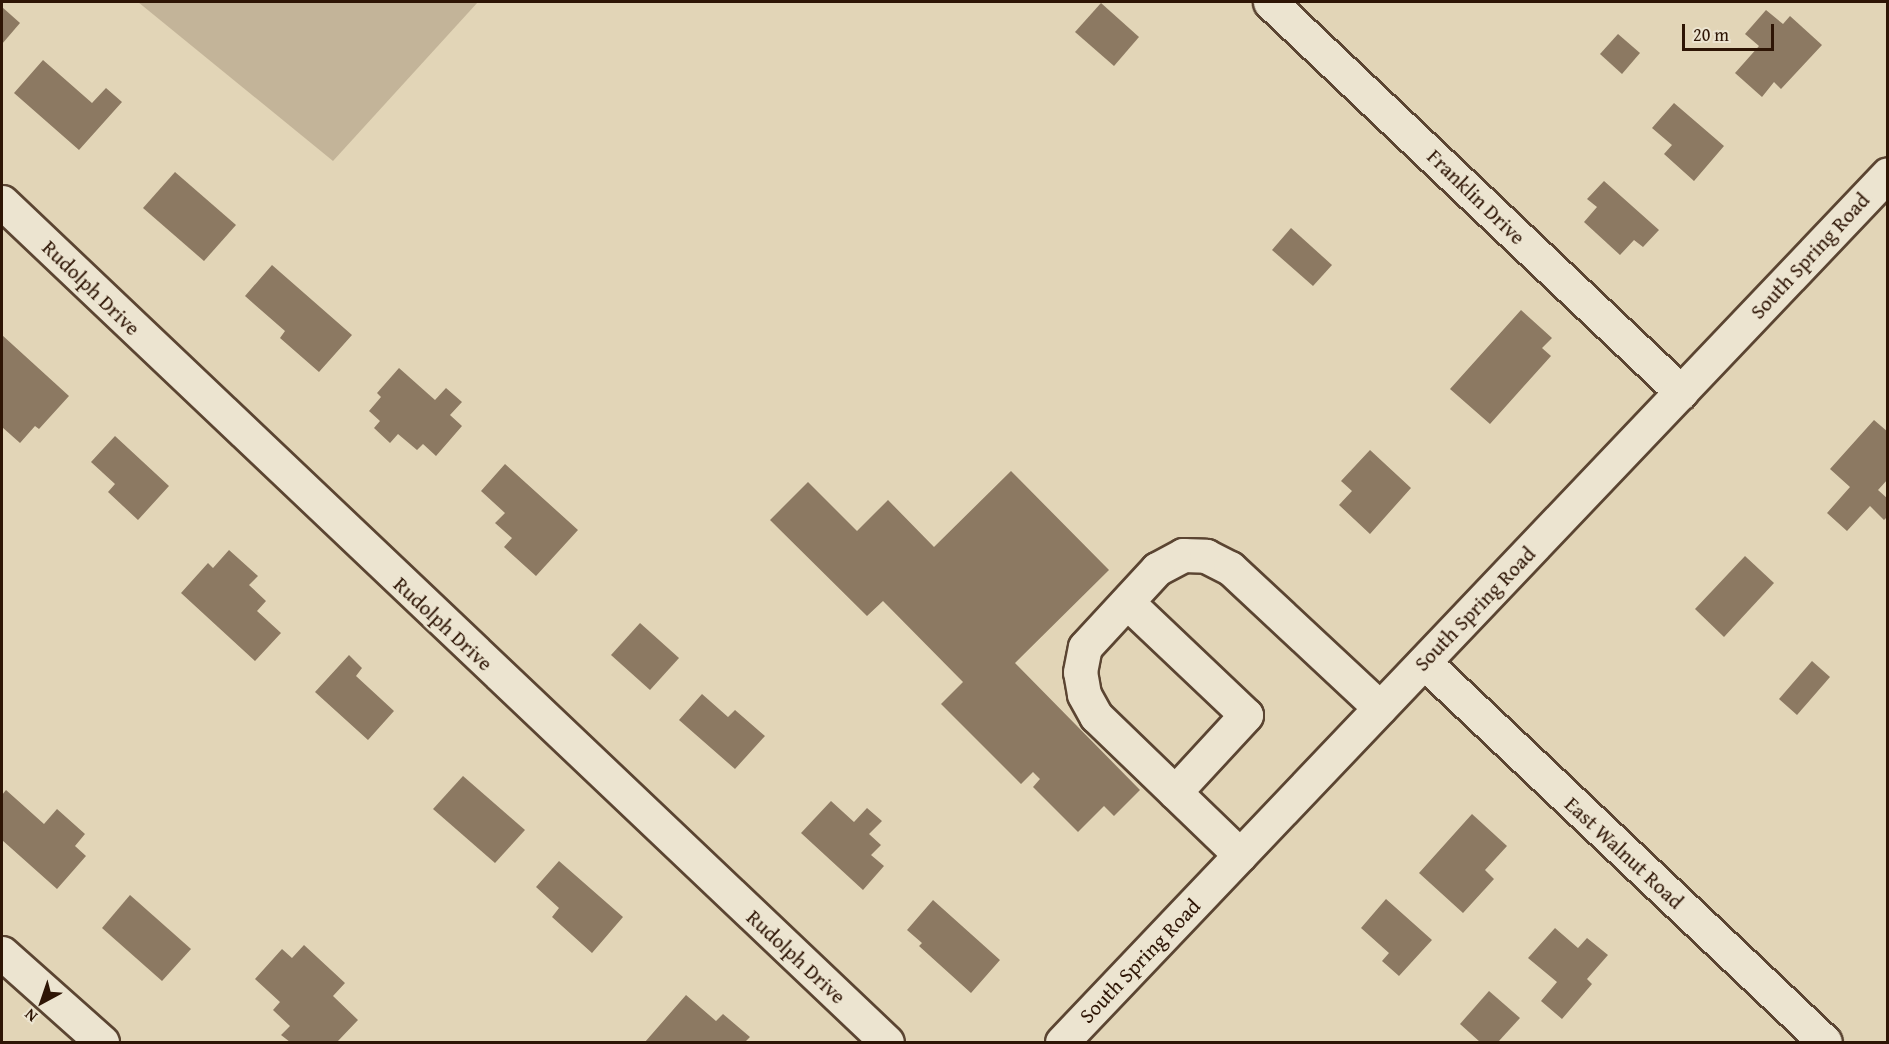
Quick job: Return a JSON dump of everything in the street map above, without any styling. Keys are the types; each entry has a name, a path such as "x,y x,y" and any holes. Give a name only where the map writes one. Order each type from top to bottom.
{"street":[{"name":"Franklin Drive","path":"1270,2 1681,392"},
{"name":"South Spring Road","path":"1062,1042 1887,174"},
{"name":"Rudolph Drive","path":"2,202 887,1042"},
{"path":"1240,855 1096,716 1084,694 1080,672 1085,647 1157,569 1183,555 1206,556 1230,568 1380,708"},
{"path":"1126,602 1246,715 1175,792"},
{"name":"East Walnut Road","path":"1424,662 1825,1042"},
{"path":"2,953 102,1042"}],"shaded area":[{"path":"138,2 478,2 333,161"}],"building":[{"path":"1101,3 1139,37 1114,66 1075,32"},
{"path":"2,7 20,23 2,44"},
{"path":"1766,10 1783,24 1790,16 1822,45 1781,89 1774,82 1762,97 1735,73 1759,46 1745,34"},
{"path":"1618,34 1640,53 1622,74 1600,54"},
{"path":"43,60 92,103 106,88 122,102 79,150 14,93"},
{"path":"1674,103 1724,146 1694,181 1664,154 1672,145 1652,128"},
{"path":"175,172 236,225 204,261 143,208"},
{"path":"1604,181 1659,230 1643,247 1634,240 1620,255 1584,222 1597,207 1587,199"},
{"path":"1291,228 1332,265 1313,286 1272,250"},
{"path":"272,265 352,335 319,372 280,338 285,331 245,296"},
{"path":"1521,310 1552,338 1542,348 1551,356 1490,424 1450,389"},
{"path":"2,335 69,396 39,429 35,426 20,443 2,427"},
{"path":"399,368 435,400 446,388 462,402 450,415 462,426 436,456 423,444 417,450 398,434 390,443 374,428 380,421 369,411 381,397 377,393"},
{"path":"1874,420 1888,432 1888,479 1878,490 1888,499 1888,516 1884,520 1870,506 1847,531 1827,513 1850,487 1830,469"},
{"path":"115,436 169,486 138,520 108,492 115,484 91,462"},
{"path":"1370,450 1411,488 1370,534 1339,505 1352,491 1341,481"},
{"path":"505,464 578,530 536,576 504,547 512,538 495,523 505,513 481,491"},
{"path":"1011,471 1109,570 1015,663 1140,790 1114,816 1104,806 1078,832 1033,787 1040,779 1033,772 1021,784 941,704 963,682 883,601 867,616 770,520 808,482 857,531 888,500 934,547"},
{"path":"229,550 258,576 249,585 266,601 257,611 281,633 255,661 181,593 208,563 213,568"},
{"path":"1745,556 1774,583 1724,637 1695,609"},
{"path":"640,623 679,658 650,690 611,655"},
{"path":"349,655 362,668 356,676 394,711 368,740 315,692"},
{"path":"1812,661 1830,677 1797,715 1779,699"},
{"path":"702,694 728,717 735,710 765,736 735,769 679,720"},
{"path":"463,776 525,830 495,863 433,809"},
{"path":"6,790 44,824 57,809 85,834 75,846 86,856 57,889 2,840 2,795"},
{"path":"831,801 854,822 867,808 882,821 869,834 881,845 871,855 884,866 863,890 801,833"},
{"path":"1472,814 1507,846 1485,870 1494,879 1463,913 1419,873"},
{"path":"559,861 623,917 592,953 552,917 559,908 536,887"},
{"path":"130,895 191,949 162,981 102,928"},
{"path":"1386,899 1432,940 1399,976 1382,961 1389,953 1361,928"},
{"path":"933,900 1000,960 971,993 919,946 922,943 907,930"},
{"path":"1555,928 1578,948 1587,938 1608,955 1587,979 1592,984 1562,1019 1541,1001 1557,982 1528,958"},
{"path":"304,945 345,983 333,996 358,1020 337,1042 290,1042 281,1035 290,1026 273,1010 280,1002 255,979 282,949 292,958"},
{"path":"1489,991 1520,1018 1498,1042 1480,1042 1460,1024"},
{"path":"686,995 716,1021 723,1014 750,1037 745,1042 645,1042"}]}
